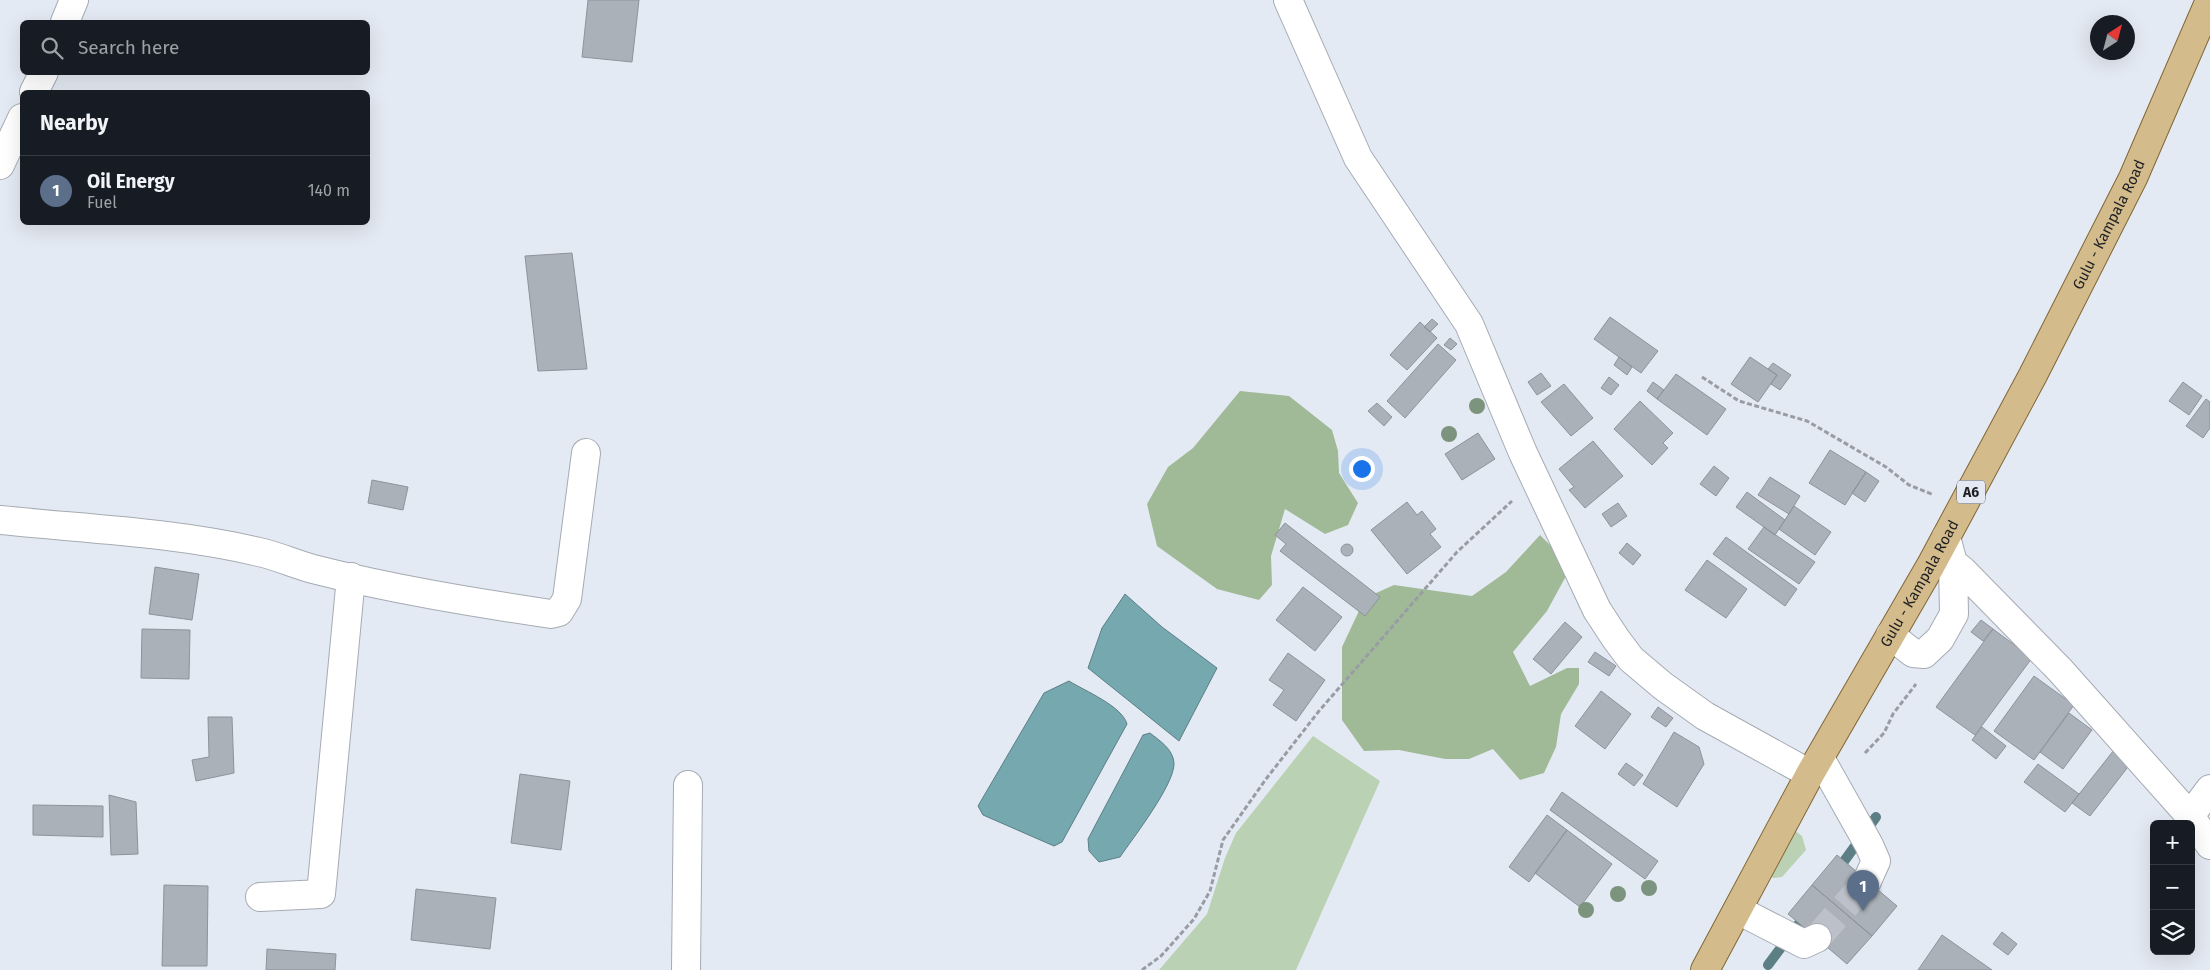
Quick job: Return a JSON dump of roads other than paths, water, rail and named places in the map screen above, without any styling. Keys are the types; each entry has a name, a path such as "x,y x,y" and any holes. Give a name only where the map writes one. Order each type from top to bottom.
{"main road":[{"name":"Gulu - Kampala Road","path":"1705,970 1815,766 1962,508 2033,375 2133,178 2210,0"}],"street":[{"path":"66,20 74,0"},
{"path":"1288,0 1358,158 1469,324 1536,479 1598,610 1616,640 1631,659 1663,686 1704,716 1815,766 1869,844 1876,861 1867,881"},
{"path":"35,90 42,75"},
{"path":"0,165 20,122"},
{"path":"0,520 150,534 195,541 259,552 312,569 449,598 551,614 558,612 567,599 586,453"},
{"path":"1890,635 1913,653 1924,654 1940,639 1954,614 1953,563 1946,536"},
{"path":"1953,563 2060,670 2190,816 2210,845"},
{"path":"260,897 321,894 350,577"},
{"path":"686,970 688,785"},
{"path":"2190,816 2210,789"},
{"path":"1738,910 1804,944 1816,938"}],"water":[{"path":"1125,594 1162,627 1217,668 1179,741 1088,668 1102,628"},
{"path":"1069,681 1111,705 1124,717 1127,724 1062,842 1054,846 983,815 978,806 1044,693"},
{"path":"1150,733 1171,754 1174,763 1173,772 1161,797 1120,857 1099,862 1089,851 1088,839 1143,735"}],"waterway":[{"path":"1837,871 1876,817"},
{"path":"1768,965 1806,914"}],"tunnel":[{"path":"1817,938 1867,881"}],"place":[{"name":"Oil Energy","path":"1863,911"}]}
